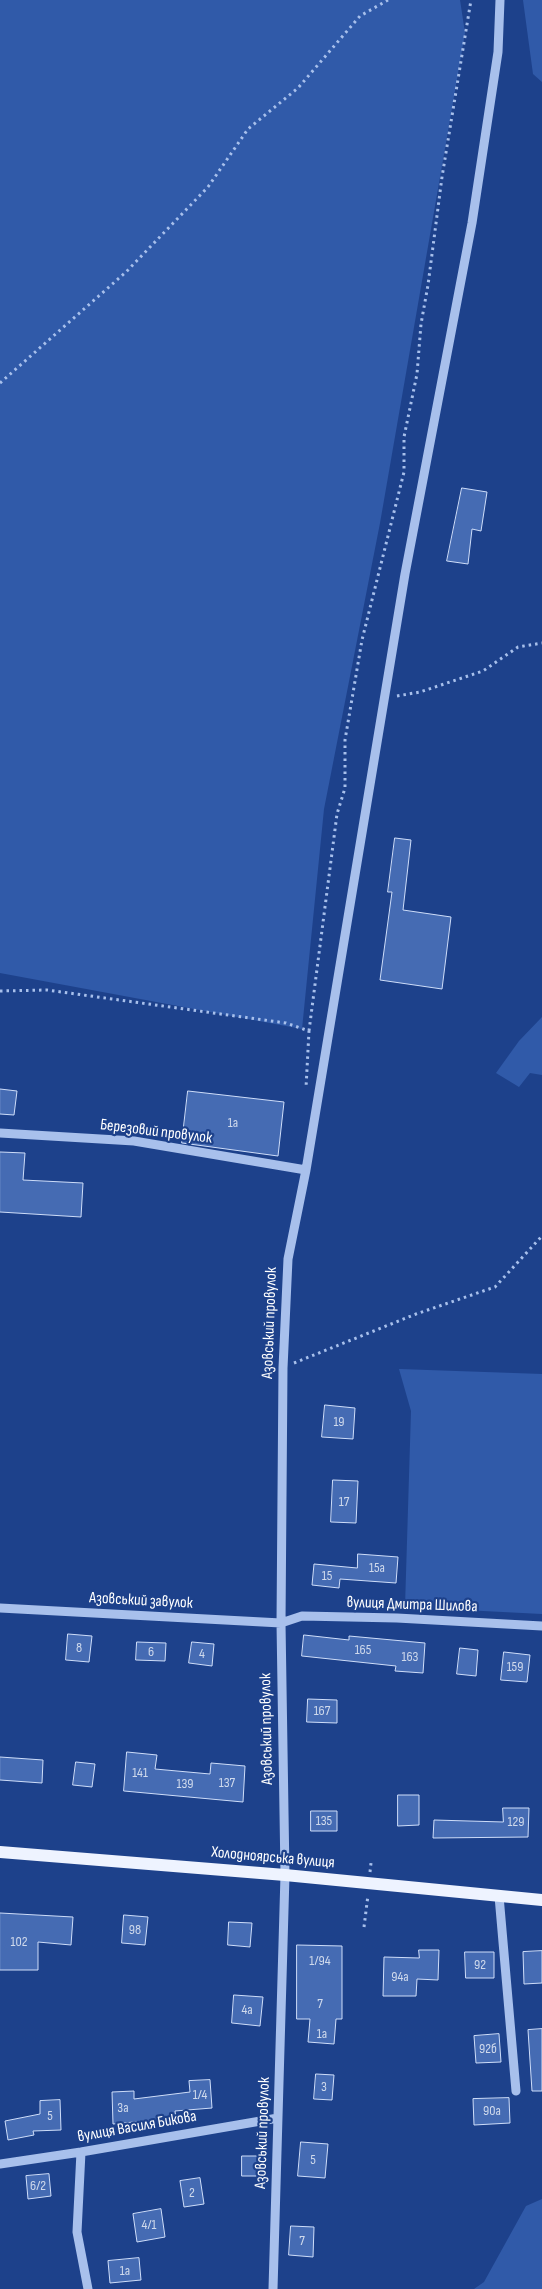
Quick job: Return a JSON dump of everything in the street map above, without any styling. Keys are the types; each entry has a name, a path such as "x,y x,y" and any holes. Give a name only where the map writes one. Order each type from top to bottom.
{"main road":[{"name":"Холодноярська вулиця","path":"0,1852 285,1875 542,1900"}],"street":[{"name":"Азовський провулок","path":"273,2289 285,1875 281,1623 283,1368 288,1259 306,1170 406,574 472,223 498,52 500,0"},
{"name":"Березовий провулок","path":"0,1133 134,1141 306,1170"},
{"name":"Азовський завулок","path":"0,1608 281,1623"},
{"name":"вулиця Дмитра Шилова","path":"281,1623 302,1616 397,1618 542,1626"},
{"path":"499,1896 516,2090"},
{"name":"вулиця Василя Бикова","path":"0,2164 278,2118"},
{"path":"81,2152 77,2232 88,2289"}],"path":[{"path":"0,384 126,272 208,187 248,129 298,88 360,16 388,0"},
{"path":"308,1095 306,1088 309,1031 337,814 345,788 344,740 362,640 404,472 404,437 417,374 421,324 442,177 471,0"},
{"path":"385,698 420,692 483,671 518,647 542,643"},
{"path":"0,991 47,990 149,1003 286,1023 309,1031"},
{"path":"283,1368 416,1314 495,1287 542,1236"}],"shaded area":[{"path":"0,0 460,0 465,33 380,523 324,809 302,1029 0,973"},
{"path":"523,0 542,0 542,82 533,74"},
{"path":"542,1017 542,1075 530,1073 519,1087 496,1073 519,1041"},
{"path":"399,1369 542,1374 542,1614 405,1607 411,1411"},
{"path":"542,2199 542,2289 474,2289 484,2282 526,2206"}],"building":[{"path":"462,488 487,492 481,531 472,529 468,564 447,561"},
{"path":"395,838 411,840 403,910 451,917 442,989 380,980 392,892 388,892"},
{"path":"0,1089 17,1091 14,1115 0,1114"},
{"path":"188,1091 284,1102 278,1156 182,1143"},
{"path":"0,1152 25,1153 23,1180 83,1183 81,1217 0,1212"},
{"path":"325,1405 355,1408 353,1439 322,1437"},
{"path":"333,1480 358,1481 356,1523 331,1522"},
{"path":"358,1554 398,1557 396,1583 340,1579 339,1588 312,1585 314,1564 357,1568"},
{"path":"68,1634 92,1636 89,1662 66,1660"},
{"path":"304,1635 349,1640 349,1636 425,1643 423,1673 395,1671 396,1666 302,1656"},
{"path":"137,1642 166,1643 165,1661 136,1660"},
{"path":"192,1642 214,1644 212,1666 189,1663"},
{"path":"460,1648 478,1650 476,1676 457,1674"},
{"path":"504,1652 530,1655 527,1682 501,1680"},
{"path":"308,1699 337,1700 337,1723 307,1722"},
{"path":"127,1752 157,1755 155,1769 210,1774 211,1763 245,1766 243,1802 124,1791"},
{"path":"0,1757 43,1760 42,1783 0,1780"},
{"path":"76,1762 95,1764 92,1787 73,1785"},
{"path":"398,1795 419,1795 419,1825 398,1826"},
{"path":"503,1808 529,1808 528,1837 433,1838 434,1820 503,1822"},
{"path":"311,1811 337,1811 337,1831 311,1831"},
{"path":"0,1913 73,1917 71,1945 38,1942 38,1970 0,1970"},
{"path":"124,1915 148,1917 145,1945 122,1943"},
{"path":"229,1922 252,1923 250,1947 228,1945"},
{"path":"297,1945 342,1946 342,2019 336,2019 334,2044 308,2042 310,2019 297,2019"},
{"path":"419,1950 439,1950 438,1980 417,1979 416,1996 383,1996 384,1957 419,1958"},
{"path":"542,1951 542,1983 524,1984 523,1952"},
{"path":"465,1952 494,1952 494,1978 466,1978"},
{"path":"234,1995 263,1997 260,2026 232,2023"},
{"path":"542,2029 542,2091 532,2091 528,2030"},
{"path":"499,2034 501,2062 476,2063 474,2036"},
{"path":"316,2074 334,2075 332,2100 314,2099"},
{"path":"210,2080 212,2108 175,2111 176,2118 113,2124 112,2092 134,2091 134,2099 190,2092 189,2081"},
{"path":"509,2098 510,2123 474,2125 473,2099"},
{"path":"60,2100 61,2130 33,2131 34,2135 8,2140 5,2121 40,2114 40,2101"},
{"path":"301,2142 328,2144 325,2178 298,2176"},
{"path":"242,2156 264,2156 265,2176 242,2176"},
{"path":"49,2174 51,2196 28,2199 26,2176"},
{"path":"200,2178 204,2204 184,2207 180,2181"},
{"path":"161,2209 165,2237 137,2242 133,2214"},
{"path":"291,2226 314,2227 313,2257 289,2255"},
{"path":"139,2258 141,2280 110,2283 108,2261"}]}
